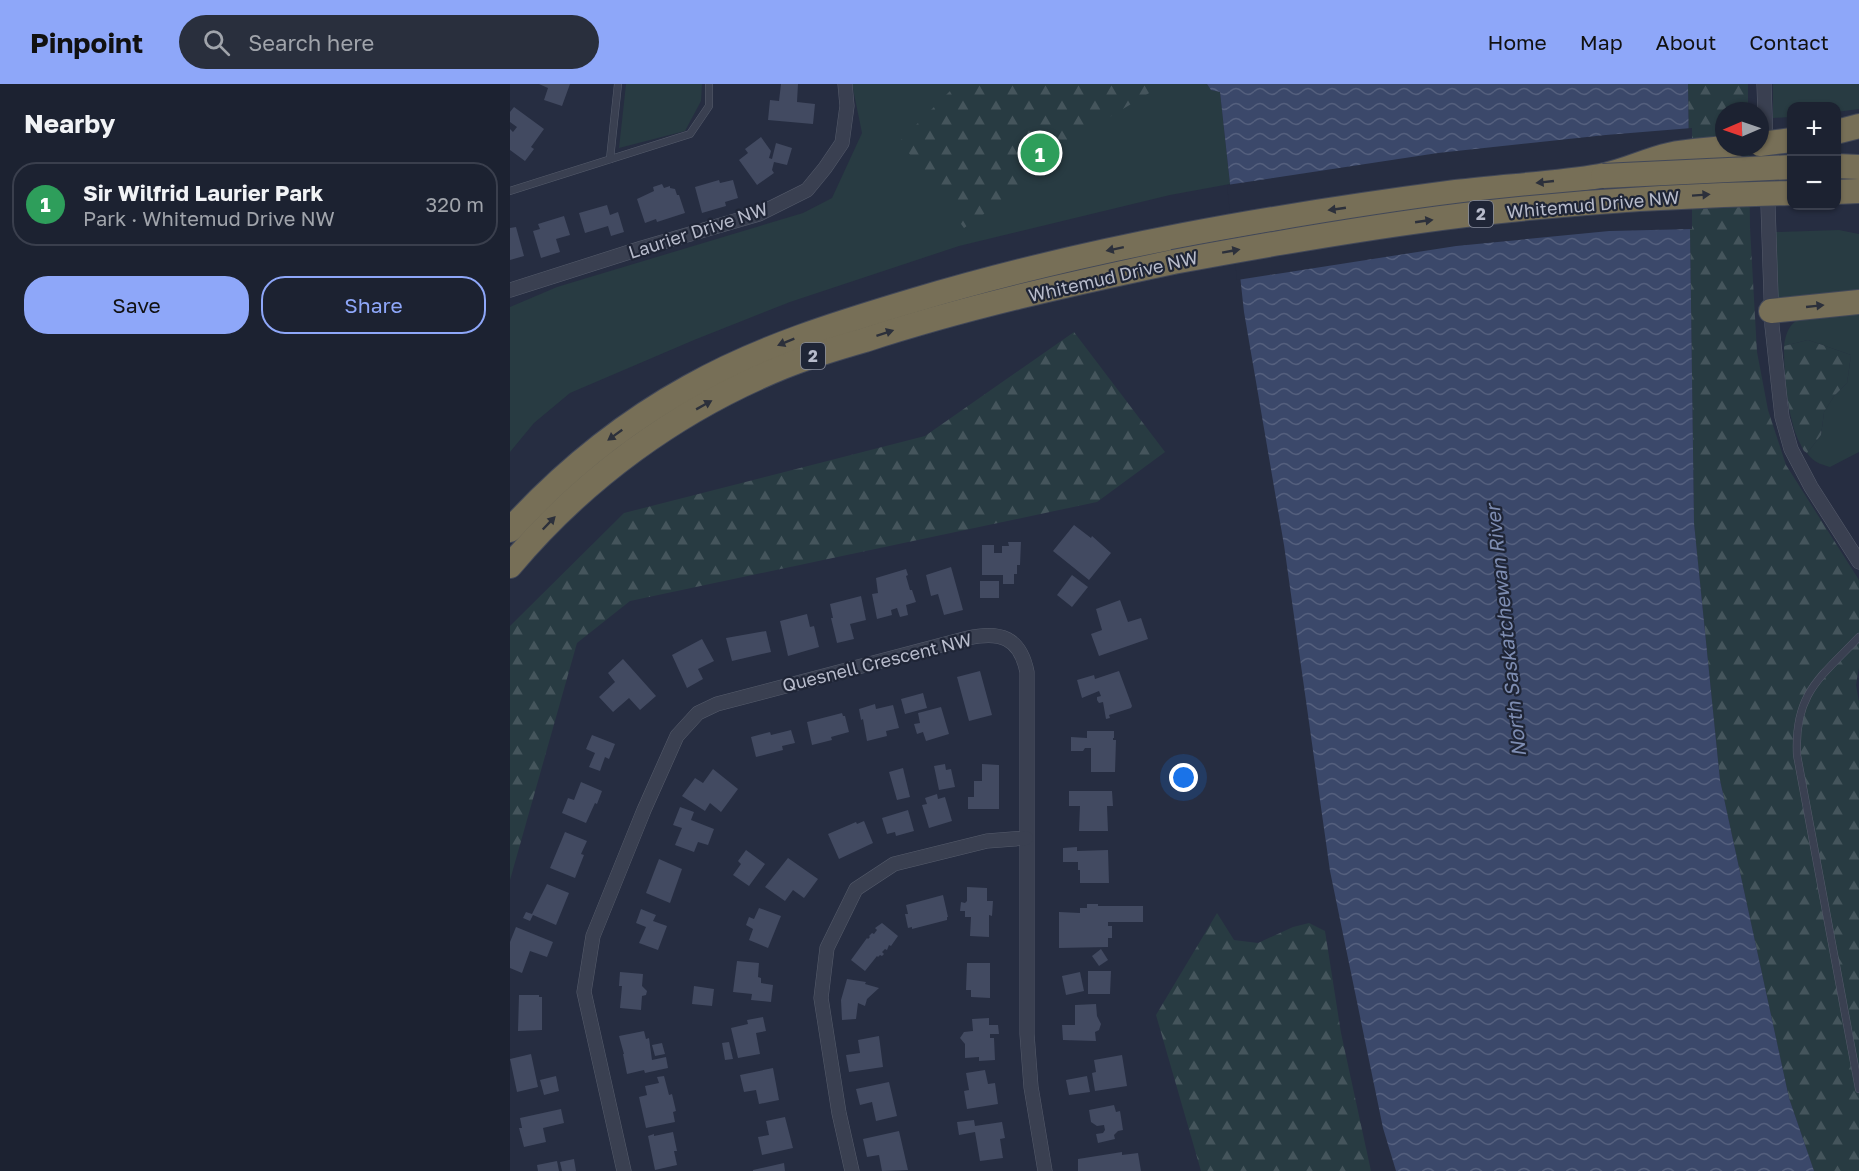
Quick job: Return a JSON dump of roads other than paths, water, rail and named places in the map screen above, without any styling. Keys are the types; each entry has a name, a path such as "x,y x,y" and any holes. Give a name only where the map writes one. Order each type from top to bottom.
{"highway":[{"path":"1841,131 1859,126"},
{"path":"1769,143 1787,141"},
{"path":"1603,176 1670,155 1715,149"},
{"path":"1841,166 1859,167"},
{"name":"Whitemud Drive NW","path":"510,530 559,480 598,447 690,386 756,354 820,329 948,290 1172,236 1272,218 1458,192 1603,176 1787,167"},
{"path":"1841,192 1859,191"},
{"name":"Whitemud Drive NW","path":"510,566 554,517 584,489 615,464 681,418 748,383 814,355 906,326 1173,262 1301,238 1465,215 1613,201 1714,194 1787,193"},
{"path":"1772,311 1859,302"}],"street":[{"name":"Laurier Drive NW","path":"510,290 759,214 807,190 842,143 847,106 845,84"},
{"path":"1764,84 1772,311 1776,377 1782,417 1791,449 1810,487 1859,562"},
{"name":"Quesnell Crescent NW","path":"624,1171 584,992 593,936 677,736 698,713 717,704 968,638 990,635 1005,637 1012,641 1022,655 1028,672 1026,1034 1031,1087 1045,1171"},
{"path":"852,1171 838,1113 821,998 827,948 856,889 894,864 987,841 1026,838"}],"lane":[{"path":"610,159 618,84"},
{"path":"510,191 690,134 709,106 709,84"},
{"path":"1859,637 1813,685 1799,714 1796,740 1859,1089"}],"water":[{"name":"North Saskatchewan River","path":"1207,84 1688,84 1694,523 1720,780 1789,1098 1814,1171 1396,1171 1383,1128 1330,871 1284,545 1244,312 1220,92 1211,90"}],"place":[{"name":"Sir Wilfrid Laurier Park","path":"1040,153"}]}
